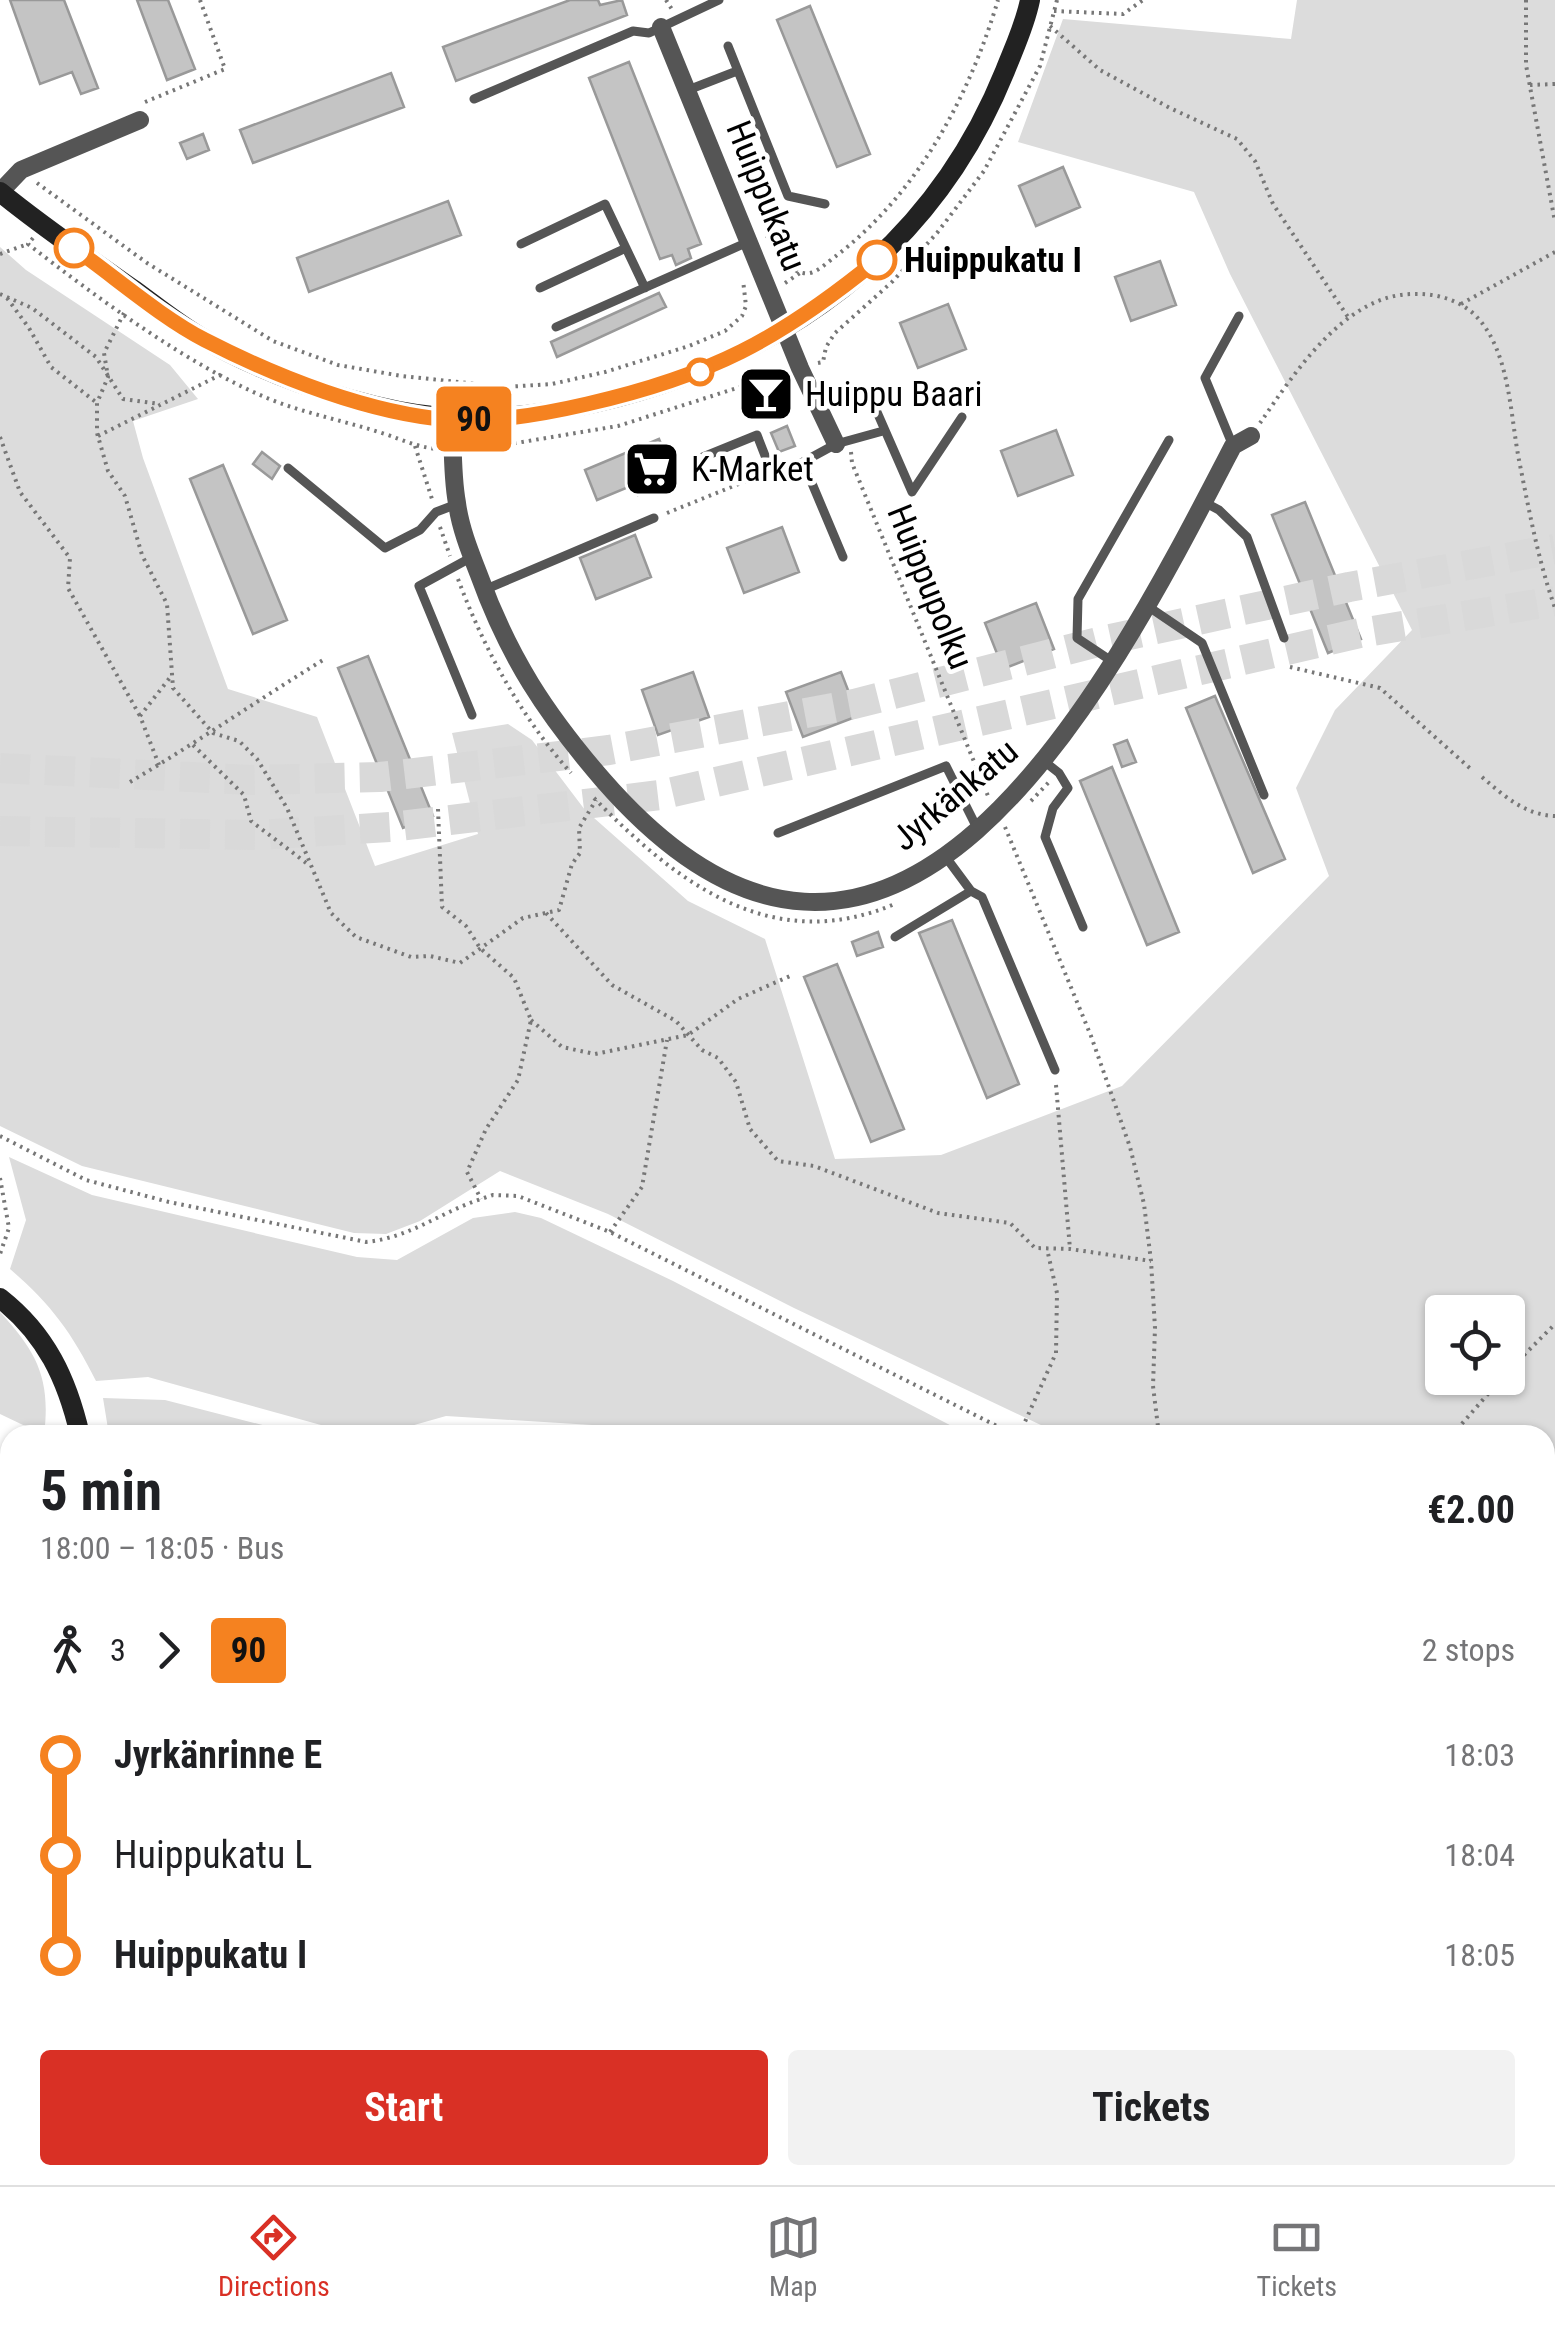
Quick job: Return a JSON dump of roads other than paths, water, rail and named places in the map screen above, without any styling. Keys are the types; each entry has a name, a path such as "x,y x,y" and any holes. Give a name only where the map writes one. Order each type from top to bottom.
{"street":[{"path":"137,113 21,170 0,192 201,338 271,371 339,395 452,420 556,411 636,393 744,353 824,304 881,257 945,181 989,112 1030,0"},
{"name":"Huippukatu","path":"661,27 688,90 739,246 843,442"},
{"name":"Jyrkänkatu","path":"452,420 456,504 472,557 527,682 557,727 624,803 700,866 743,890 770,899 816,903 841,901 895,886 1004,819 1052,767 1233,446"},
{"path":"1233,446 1251,436"},
{"path":"0,1298 30,1326 54,1359 72,1400 78,1425"}],"lane":[{"path":"474,99 633,31 649,33 700,4 719,0"},
{"path":"728,46 788,196 825,204"},
{"path":"688,90 738,70"},
{"path":"521,244 606,204 644,288"},
{"path":"556,327 739,246"},
{"path":"540,288 626,248"},
{"path":"1233,446 1205,378 1238,316"},
{"path":"870,396 912,492 962,417"},
{"path":"698,459 757,435 771,471 803,462 843,442 883,431"},
{"path":"1113,662 1078,638 1078,599 1169,440"},
{"path":"803,462 843,557"},
{"path":"288,468 385,548 420,530 436,512 456,504"},
{"path":"1204,502 1219,510 1247,537 1284,638"},
{"path":"484,590 654,518"},
{"path":"472,557 419,586 472,715"},
{"path":"1146,605 1202,643 1264,795"},
{"path":"778,833 946,766 985,832"},
{"path":"1052,767 1068,788 1053,808 1045,837 1084,927"},
{"path":"944,856 971,892 982,897 1056,1070"},
{"path":"895,937 971,892"}],"tunnel":[{"path":"0,768 252,780 380,777 609,750 854,704 1106,640 1349,587 1555,549"},
{"path":"0,831 259,835 391,827 660,795 1360,633 1555,601"}],"place":[{"name":"Huippukatu I","path":"877,260"},
{"name":"Huippu Baari","path":"766,394"},
{"name":"K-Market","path":"652,469"}]}
